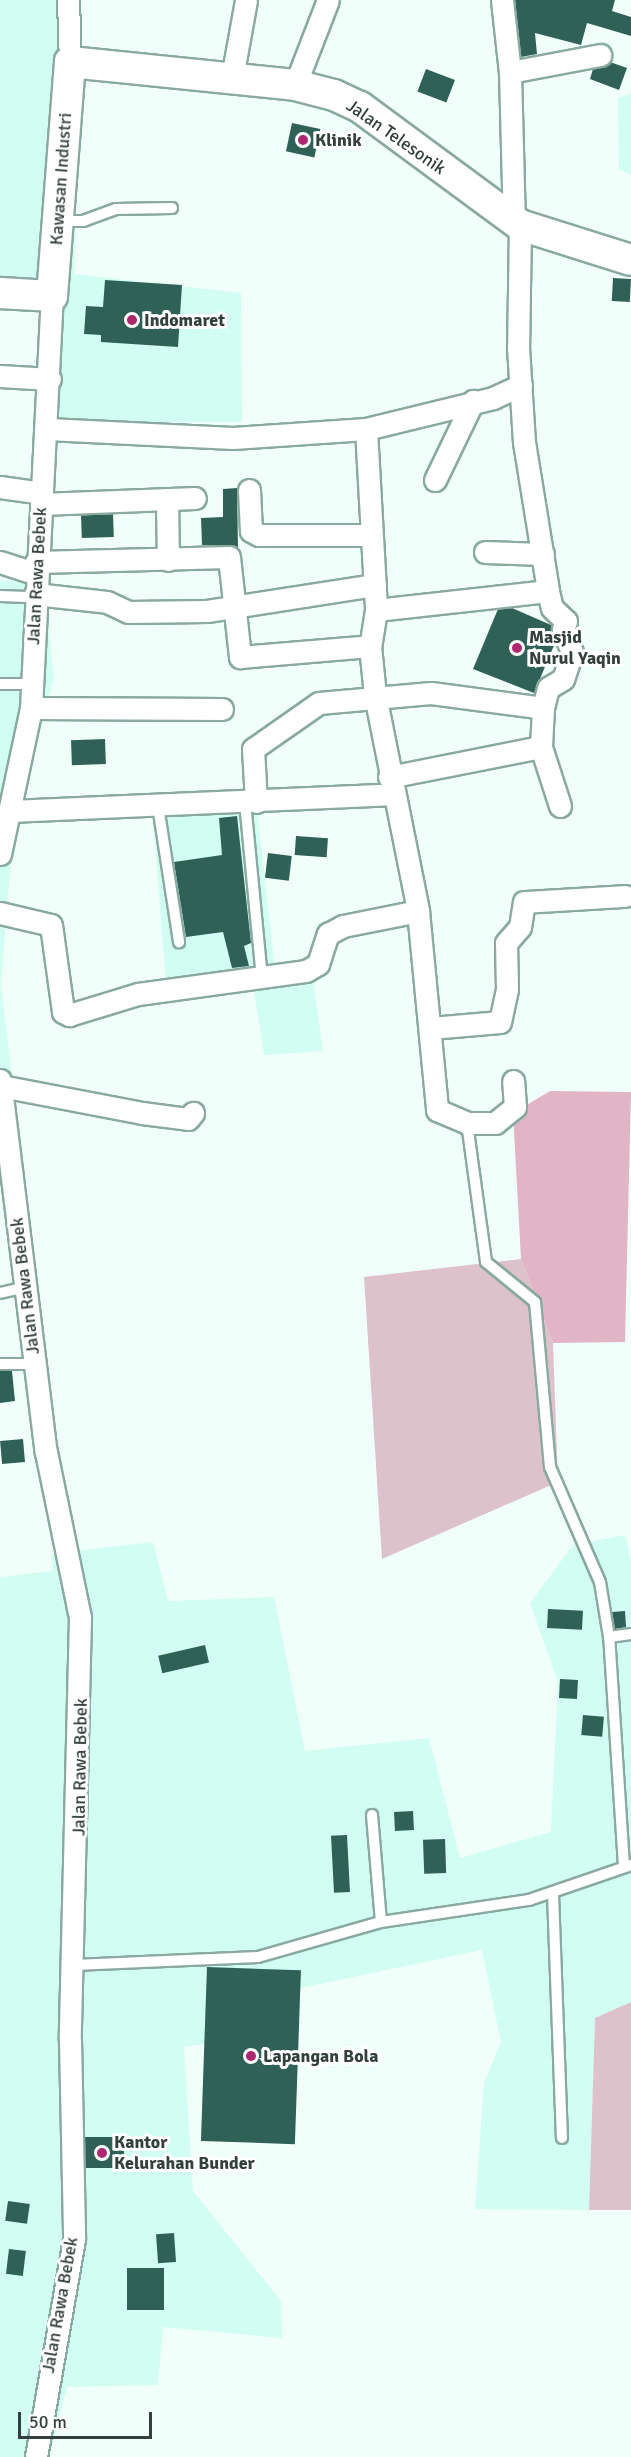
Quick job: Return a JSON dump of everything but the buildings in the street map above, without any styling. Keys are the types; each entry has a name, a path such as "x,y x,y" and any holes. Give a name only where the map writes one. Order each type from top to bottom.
{"street":[{"path":"68,0 70,62"},
{"path":"232,78 246,0"},
{"path":"295,85 328,0"},
{"path":"502,0 510,72 524,442 548,591 552,608 566,621 562,629 572,652 563,679 548,688 543,708 541,747 560,806"},
{"path":"510,72 600,55"},
{"name":"Jalan Telesonik","path":"70,62 295,85 360,107 517,223 631,260"},
{"name":"Kawasan Industri","path":"52,296 70,62"},
{"path":"0,293 52,296"},
{"name":"Jalan Rawa Bebek","path":"0,854 31,708 35,582 50,379 52,296"},
{"path":"0,376 50,379"},
{"path":"47,429 233,438 366,429 473,401 521,385"},
{"path":"435,480 473,401"},
{"path":"366,429 376,610 370,646 375,695 390,785 418,911 431,1028 437,1110 467,1123 495,1123 508,1115 515,1107 513,1081"},
{"path":"0,487 41,499 195,498"},
{"path":"249,490 251,531 259,535 371,535"},
{"path":"167,499 168,560"},
{"path":"485,552 543,554"},
{"path":"35,582 168,560 229,557 240,657 370,646"},
{"path":"0,562 35,582 107,603 129,612 235,609 375,585"},
{"path":"376,610 548,591"},
{"path":"250,802 253,748 319,703 375,695 474,695 543,708"},
{"path":"31,708 222,709"},
{"path":"9,811 250,802 390,785 541,747"},
{"path":"431,1028 500,1022 507,989 506,943 520,927 524,902 626,896"},
{"path":"0,913 51,925 65,1014 159,990 262,980 315,968 328,934 343,926 418,911"},
{"path":"0,1083 142,1113 188,1119 193,1113"},
{"name":"Jalan Rawa Bebek","path":"0,1083 6,1165 46,1452 80,1617 74,1965 74,2239 36,2457"}],"lane":[{"path":"57,221 83,221 116,209 172,208"},
{"path":"0,596 35,582"},
{"path":"0,684 32,684"},
{"path":"250,802 262,980"},
{"path":"158,806 179,942"},
{"path":"74,1965 234,1960 381,1922 553,1894 628,1866 609,1637 600,1582 550,1467 536,1302 486,1262 467,1123"},
{"path":"0,1293 22,1288"},
{"path":"0,1364 35,1364"},
{"path":"609,1637 631,1634"},
{"path":"372,1815 381,1922"},
{"path":"553,1894 562,2138"}],"shaded area":[{"path":"0,0 72,0 80,105 74,274 241,293 242,422 38,422 45,291 0,287"},
{"path":"631,93 631,175 619,169 618,98"},
{"path":"0,580 44,585 54,677 13,833 1,984 24,1176 0,1180"},
{"path":"257,808 275,969 311,965 323,1051 264,1055 254,991 167,997 153,818"},
{"path":"550,1091 631,1092 625,1342 553,1343 521,1259 513,1113"},
{"path":"521,1259 553,1343 558,1482 382,1559 364,1277"},
{"path":"625,1535 631,1562 631,2002 595,2018 589,2210 475,2209 484,2083 501,2042 482,1950 296,1989 286,2031 184,2047 193,2191 281,2301 282,2338 163,2327 158,2385 67,2387 49,2457 0,2457 0,1577 53,1571 51,1554 153,1542 168,1601 274,1597 305,1751 429,1738 460,1858 551,1832 558,1682 530,1603 573,1545"},
{"path":"631,2002 631,2210 589,2210 595,2018"}],"place":[{"name":"Klinik","path":"303,140"},
{"name":"Indomaret","path":"132,320"},
{"name":"Masjid Nurul Yaqin","path":"517,648"},
{"name":"Lapangan Bola","path":"251,2056"},
{"name":"Kantor Kelurahan Bunder","path":"102,2153"}]}
